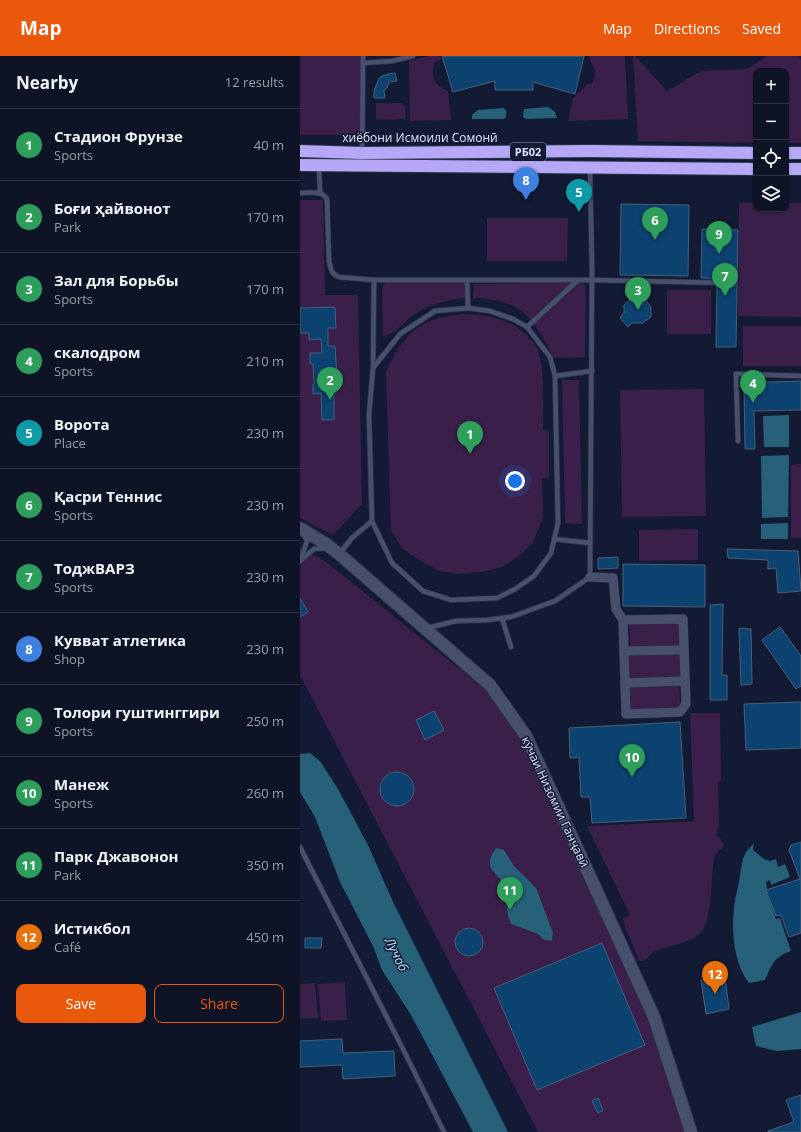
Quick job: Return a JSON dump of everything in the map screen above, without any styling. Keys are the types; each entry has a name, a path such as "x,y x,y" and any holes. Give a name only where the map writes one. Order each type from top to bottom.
{"highway":[{"name":"хиёбони Исмоили Сомонӣ","path":"300,151 362,153 594,151 753,153"},
{"path":"789,153 801,153"},
{"name":"РБ02","path":"300,165 753,169"},
{"path":"789,169 801,169"}],"street":[{"name":"кӯчаи Низомии Ганҷавӣ","path":"301,529 335,551 426,628 490,685 526,736 654,1016 691,1132"},
{"path":"590,576 614,578 616,609 623,620 626,714 680,712 686,704 683,619 623,620"},
{"path":"624,652 684,650"},
{"path":"625,683 685,681"}],"lane":[{"path":"362,153 363,56"},
{"path":"363,63 392,61 413,56"},
{"path":"319,165 320,193"},
{"path":"426,628 456,621 511,617 555,601 590,576 592,280 590,167"},
{"path":"300,193 320,193 325,195 327,199 329,261 331,271 334,275 339,277 374,280 592,280 729,283"},
{"path":"373,368 400,334 435,311 468,308 490,311 527,327 550,357 556,376 558,522 551,553 534,576 515,590 497,598 451,600 423,591 392,563 372,521 369,415 373,368 374,280"},
{"path":"467,280 468,308"},
{"path":"527,327 578,280"},
{"path":"556,376 592,371"},
{"path":"738,441 736,374 801,376"},
{"path":"300,561 314,549 335,551 372,521"},
{"path":"300,561 307,541 301,529"},
{"path":"554,539 590,543"},
{"path":"502,618 511,647"},
{"path":"300,847 444,1132"},
{"path":"300,860 306,860"}],"shaded area":[{"path":"300,56 365,56 366,135 300,135"},
{"path":"430,56 440,56 441,59 435,62 433,76 434,80 439,86 448,91 451,120 410,121 409,61"},
{"path":"589,56 625,56 628,119 568,121 573,98 587,85 592,83 595,75 595,71"},
{"path":"633,56 635,56 667,91 701,71 745,69 767,56 799,56 801,60 801,143 789,143 789,68 753,68 753,143 638,141"},
{"path":"376,103 402,103 405,107 406,119 376,120"},
{"path":"300,200 323,200 325,295 358,295 362,504 333,535 300,518"},
{"path":"739,203 753,203 753,212 789,212 789,203 801,203 801,317 738,316"},
{"path":"487,218 568,218 567,261 487,261"},
{"path":"583,282 586,288 585,357 553,358 540,332 530,319 520,310 510,304 473,298 474,284"},
{"path":"387,283 465,283 465,298 445,301 433,305 411,317 392,333 383,336 382,291 383,287"},
{"path":"667,290 711,290 711,334 667,334"},
{"path":"463,314 481,315 507,322 522,331 534,343 540,355 543,399 543,430 549,431 549,478 542,478 543,518 533,542 519,556 502,567 482,572 458,574 439,571 419,560 403,549 391,531 386,372 400,346 412,332 428,322 438,318"},
{"path":"743,326 801,326 801,366 743,366"},
{"path":"562,380 579,380 582,524 565,523"},
{"path":"704,389 706,516 622,517 620,390"},
{"path":"801,464 801,538 791,538 791,465"},
{"path":"698,529 698,560 639,561 639,530"},
{"path":"300,548 325,561 486,690 515,728 649,1019 685,1132 538,1132 300,675"},
{"path":"679,620 680,646 630,647 629,621"},
{"path":"680,654 680,677 629,678 629,656"},
{"path":"679,685 680,708 630,710 630,686"},
{"path":"690,713 720,713 721,781 718,782 719,825 716,834 723,842 724,846 716,854 714,860 709,911 703,929 698,935 690,940 656,951 647,959 639,961 622,919 630,915 587,826 694,821"},
{"path":"345,982 347,1020 321,1021 318,984"},
{"path":"315,983 318,1018 300,1019 300,984"}],"water":[{"path":"548,107 555,112 557,118 526,119 523,117 524,109"},
{"path":"503,108 506,110 506,117 504,119 472,119 472,115 478,110"},
{"path":"789,415 789,447 764,447 763,416"},
{"path":"789,455 788,517 762,518 761,456"},
{"path":"788,523 788,539 761,539 761,524"},
{"name":"Лучоб","path":"300,753 310,753 320,761 338,789 368,845 393,902 508,1132 473,1132 411,1015 382,970 373,946 340,882 315,817 300,792"},
{"path":"754,843 753,850 764,859 770,861 776,859 778,867 785,864 790,877 771,885 770,880 766,882 766,890 776,919 780,918 791,951 785,953 774,962 765,980 749,983 743,974 736,954 733,921 735,900 743,859 746,852"},
{"path":"496,848 504,850 514,866 536,888 553,933 552,941 544,940 538,934 511,924 505,891 500,879 490,866 491,857"},
{"path":"801,1012 801,1049 777,1051 756,1046 752,1027"}],"building":[{"path":"442,56 584,56 575,94 533,82 533,90 495,90 495,81 453,92"},
{"path":"395,73 397,81 389,82 387,88 384,90 385,98 374,98 374,90 379,79 387,74"},
{"path":"621,204 689,205 688,276 620,275"},
{"path":"702,229 738,230 736,347 716,347 717,286 729,287 733,283 729,279 701,278"},
{"path":"632,298 644,298 651,307 651,317 642,323 632,323 628,327 620,318 624,313 624,305"},
{"path":"335,307 336,328 328,328 328,346 335,346 337,377 335,377 336,393 334,393 334,420 322,420 321,393 313,394 313,364 310,364 310,353 322,353 321,339 309,340 309,333 300,333 300,308"},
{"path":"801,381 801,410 754,411 755,449 745,449 744,383"},
{"path":"727,549 798,551 801,591 778,593 776,568 768,569 768,560 728,558"},
{"path":"618,557 618,568 598,569 598,558"},
{"path":"623,564 705,565 705,607 623,606"},
{"path":"300,598 308,612 300,617"},
{"path":"723,604 722,676 727,675 727,700 710,700 710,605"},
{"path":"780,627 801,656 801,686 796,689 762,640"},
{"path":"739,628 751,629 752,684 741,685"},
{"path":"801,702 801,748 746,750 744,704"},
{"path":"434,711 444,730 425,740 416,720"},
{"path":"680,722 686,818 592,823 590,797 581,797 579,757 570,758 569,728"},
{"path":"394,772 400,772 409,777 413,783 413,795 409,801 400,806 394,806 385,801 380,792 380,786 385,777"},
{"path":"801,842 801,933 789,937 781,915 776,916 766,890 800,879 789,850 791,845"},
{"path":"469,928 479,932 483,942 479,952 469,956 459,952 455,942 459,932"},
{"path":"305,938 322,938 321,948 305,948"},
{"path":"602,943 645,1045 537,1090 494,988"},
{"path":"725,976 729,1009 706,1014 701,980"},
{"path":"342,1039 343,1053 394,1051 395,1076 343,1079 342,1065 300,1067 300,1041"},
{"path":"801,1095 801,1132 768,1132 794,1122 786,1100"},
{"path":"598,1098 603,1110 598,1113 592,1101"}],"place":[{"name":"Кувват атлетика","path":"526,200"},
{"name":"Ворота","path":"579,212"},
{"name":"Қасри Теннис","path":"655,240"},
{"name":"Толори гуштинггири","path":"719,254"},
{"name":"ТоджВАРЗ","path":"725,296"},
{"name":"Зал для Борьбы","path":"638,310"},
{"name":"Боғи ҳайвонот","path":"330,400"},
{"name":"скалодром","path":"753,403"},
{"name":"Стадион Фрунзе","path":"470,454"},
{"name":"Манеж","path":"632,777"},
{"name":"Парк Джавонон","path":"510,910"},
{"name":"Истикбол","path":"715,994"}]}
